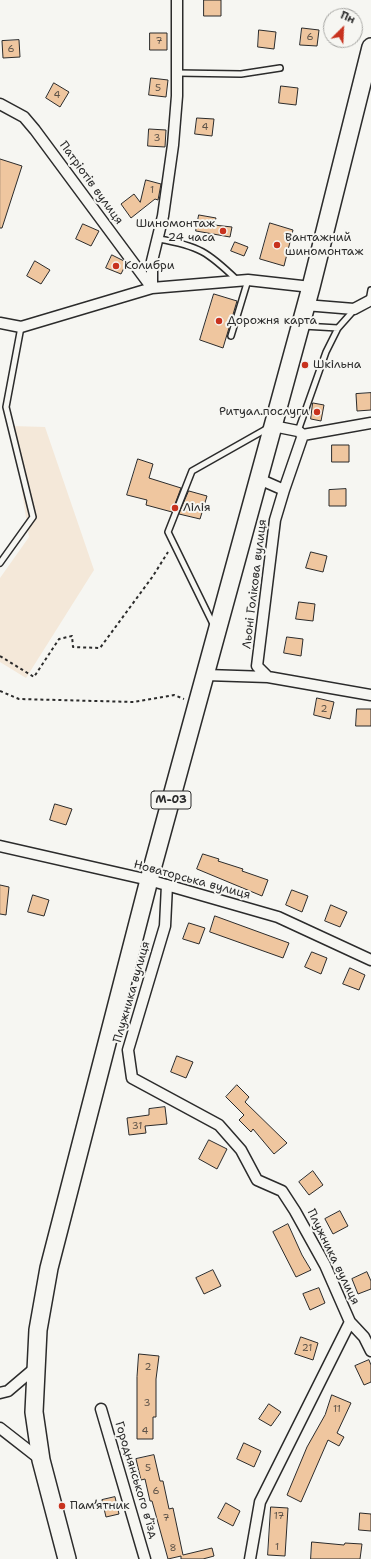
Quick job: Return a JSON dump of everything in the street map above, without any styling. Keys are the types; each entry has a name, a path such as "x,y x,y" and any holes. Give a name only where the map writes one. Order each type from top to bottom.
{"highway":[{"name":"М-03","path":"67,1559 41,1460 34,1412 38,1330 49,1268 149,880 311,287 371,48"}],"street":[{"path":"152,288 152,260 159,239 172,145 177,73 177,0"},
{"name":"Патріотів вулиця","path":"0,104 24,117 35,130 152,288"},
{"path":"0,323 22,327 152,288 243,281 311,287"},
{"path":"306,305 354,309 370,301"},
{"path":"273,426 300,433 371,424"},
{"name":"Льоні Голікова вулиця","path":"268,676 257,666 275,520 300,433"},
{"path":"259,479 284,490"},
{"path":"206,675 268,676 371,694"},
{"name":"Новаторська вулиця","path":"0,846 149,880 278,917 371,960"},
{"name":"Плужника вулиця","path":"167,885 165,926 128,1050 132,1078 219,1125 241,1150 257,1180 282,1191 296,1210 325,1265 350,1322 364,1337 371,1351"},
{"name":"Плужника вулиця","path":"250,1559 260,1502 350,1322"},
{"path":"0,1392 8,1391 35,1368"},
{"name":"Городнянського в’їзд","path":"101,1409 145,1559"},
{"path":"0,1428 41,1460"}],"lane":[{"path":"177,73 222,75 280,68"},
{"path":"159,239 199,249 215,259 243,281 231,336"},
{"path":"370,301 371,290"},
{"path":"300,433 326,352 338,328 354,309"},
{"path":"300,326 338,328"},
{"path":"0,563 33,517 6,407 22,327"},
{"path":"217,632 168,532 192,471 254,434 273,426"}],"path":[{"path":"0,656 34,677 59,639 72,636 73,647 100,648 153,576 173,543"},
{"path":"0,691 19,699 134,702 174,695 184,698"}],"shaded area":[{"path":"12,426 45,427 94,570 26,678 0,662 0,578 29,537"}],"building":[{"path":"204,0 221,0 221,16 204,16"},
{"path":"302,28 319,30 317,46 300,45"},
{"path":"259,30 276,32 274,49 258,47"},
{"path":"150,33 167,33 167,50 150,50"},
{"path":"19,40 20,57 3,58 2,41"},
{"path":"151,78 168,80 166,97 149,95"},
{"path":"54,83 69,92 60,107 46,98"},
{"path":"281,86 298,88 296,105 279,103"},
{"path":"197,118 214,119 212,136 195,134"},
{"path":"149,129 166,130 165,147 148,146"},
{"path":"0,159 22,166 2,228 0,228"},
{"path":"146,180 161,184 158,200 155,199 131,218 121,204 134,194 140,202"},
{"path":"199,215 216,218 214,225 232,227 230,237 196,231"},
{"name":"Вантажний шиномонтаж","path":"270,223 293,230 284,266 260,259"},
{"path":"83,224 99,231 91,246 76,239"},
{"path":"235,242 248,247 244,256 231,251"},
{"name":"Колибри","path":"112,255 124,261 126,264 121,274 106,268"},
{"path":"35,261 50,270 41,284 27,276"},
{"name":"Дорожня карта","path":"214,294 237,301 223,348 200,340"},
{"path":"371,393 371,410 357,411 356,394"},
{"name":"Ритуал.послуги","path":"313,403 324,405 321,421 311,419"},
{"path":"332,445 349,445 349,462 332,462"},
{"path":"138,459 153,464 149,478 181,488 172,512 146,505 147,500 127,495"},
{"path":"346,489 346,506 329,506 329,490"},
{"path":"189,491 207,496 200,519 179,514"},
{"path":"311,552 327,556 323,572 306,568"},
{"path":"299,602 315,604 313,621 296,619"},
{"path":"287,637 303,639 301,656 284,653"},
{"path":"317,698 334,702 330,719 314,715"},
{"path":"357,709 371,709 371,726 356,726"},
{"path":"55,804 72,809 66,825 50,820"},
{"path":"203,854 219,859 218,861 243,869 242,871 268,880 262,896 197,869"},
{"path":"0,885 9,887 6,915 0,914"},
{"path":"292,890 308,896 302,912 286,905"},
{"path":"33,895 49,900 44,916 28,912"},
{"path":"331,905 347,912 340,927 325,921"},
{"path":"215,916 289,943 283,958 210,932"},
{"path":"189,923 205,928 199,944 183,939"},
{"path":"312,952 327,958 321,974 305,967"},
{"path":"350,968 365,975 359,990 343,984"},
{"path":"177,1056 193,1062 186,1078 171,1072"},
{"path":"237,1085 249,1097 245,1102 287,1143 274,1154 253,1129 251,1132 239,1120 244,1115 226,1097"},
{"path":"165,1107 167,1124 145,1126 146,1133 129,1135 127,1118 149,1115 149,1109"},
{"path":"209,1140 227,1149 217,1169 199,1159"},
{"path":"313,1171 323,1185 309,1195 299,1182"},
{"path":"340,1211 348,1226 333,1234 325,1219"},
{"path":"288,1224 302,1255 311,1270 296,1277 273,1232"},
{"path":"213,1270 221,1286 204,1294 196,1278"},
{"path":"367,1272 371,1281 371,1289 358,1294 352,1279"},
{"path":"319,1288 325,1303 310,1310 303,1294"},
{"path":"301,1337 318,1343 313,1360 295,1354"},
{"path":"139,1354 159,1356 156,1379 156,1417 153,1417 153,1439 137,1439 137,1377"},
{"path":"369,1360 371,1365 371,1382 364,1385 355,1366"},
{"path":"332,1395 351,1403 337,1433 344,1437 339,1446 328,1440 301,1502 287,1495 307,1447 325,1415"},
{"path":"269,1404 281,1412 271,1426 259,1419"},
{"path":"244,1443 261,1451 254,1467 237,1459"},
{"path":"154,1455 160,1481 163,1481 169,1509 173,1508 183,1555 212,1548 214,1556 203,1559 181,1559 181,1556 168,1559 152,1501 150,1501 145,1479 141,1480 136,1459"},
{"path":"115,1497 119,1514 106,1517 102,1500"},
{"path":"226,1503 240,1511 233,1526 218,1518"},
{"path":"271,1507 288,1508 285,1556 268,1555"},
{"path":"360,1513 371,1514 371,1531 359,1530"},
{"path":"312,1542 344,1545 345,1543 362,1544 360,1559 311,1559"}],"place":[{"name":"Шиномонтаж 24 часа","path":"223,231"},
{"name":"Вантажний шиномонтаж","path":"277,245"},
{"name":"Колибри","path":"116,266"},
{"name":"Дорожня карта","path":"219,321"},
{"name":"Шкільна","path":"305,365"},
{"name":"Ритуал.послуги","path":"317,412"},
{"name":"Лілія","path":"175,508"},
{"name":"Пам’ятник","path":"62,1506"}]}
